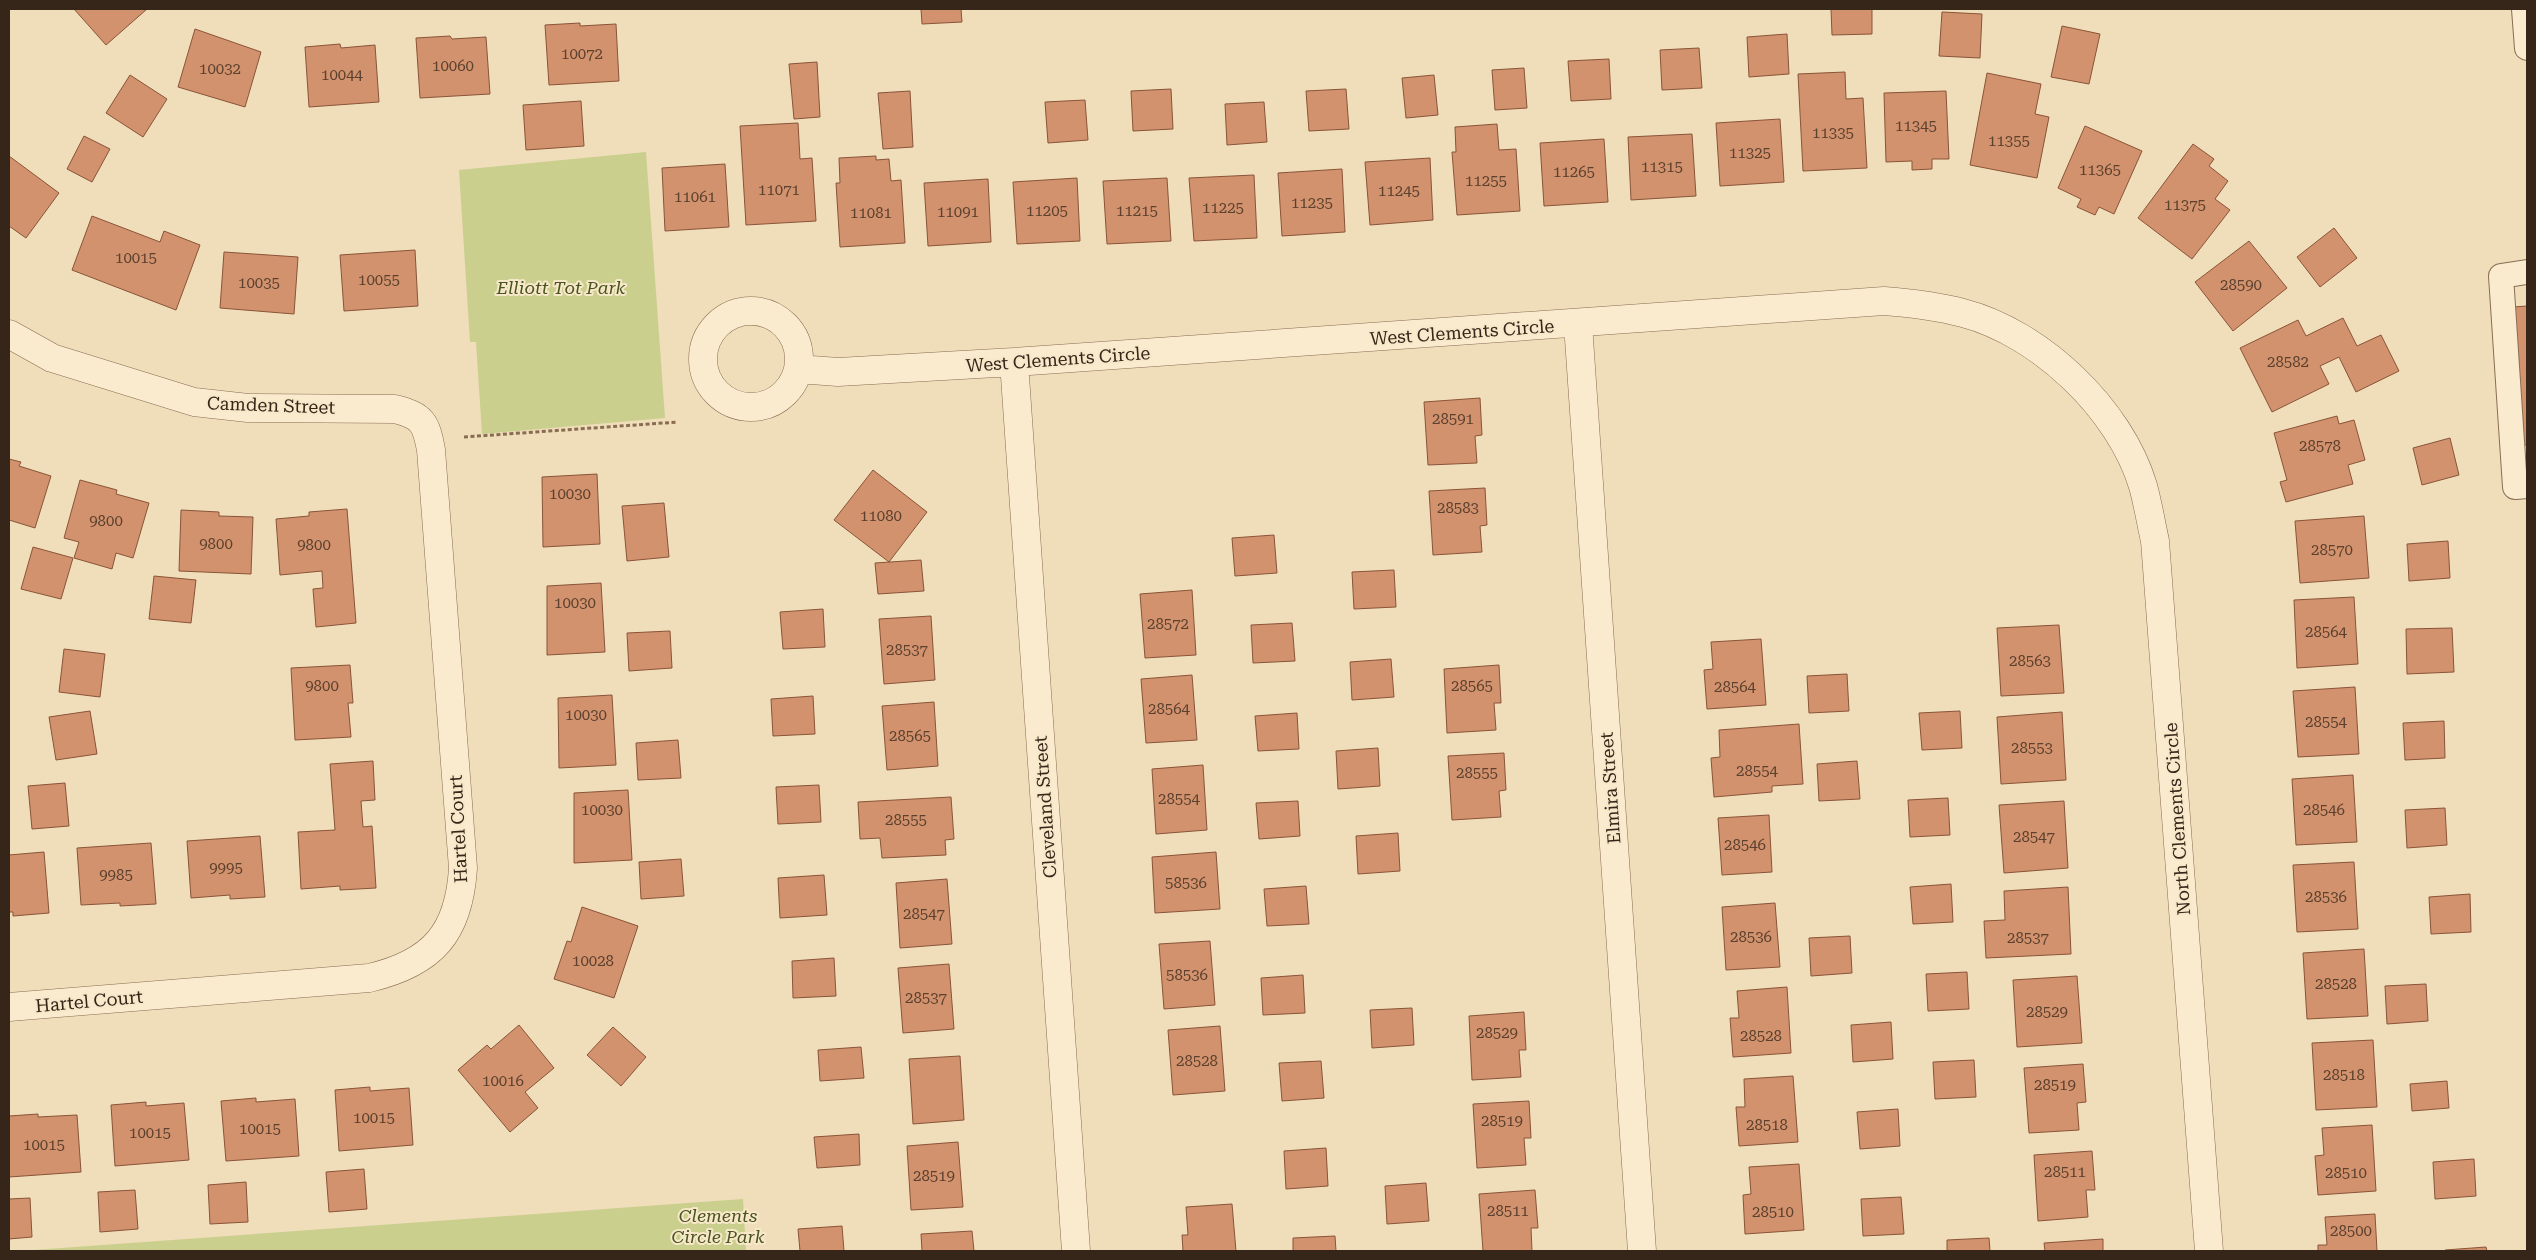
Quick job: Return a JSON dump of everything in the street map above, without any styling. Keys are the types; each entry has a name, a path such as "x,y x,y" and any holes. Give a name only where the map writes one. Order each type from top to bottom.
{"street":[{"name":"West Clements Circle","path":"798,369 838,372 1014,362 1578,324 1884,301 1918,304 1964,313 2018,336 2060,366 2095,402"},
{"name":"Elmira Street","path":"1578,324 1642,1251"},
{"name":"Camden Street","path":"9,334 52,358 194,402 248,408 394,409 416,414 427,428 431,450"},
{"name":"Cleveland Street","path":"1014,362 1076,1251"},
{"name":"North Clements Circle","path":"2095,402 2111,422 2128,452 2142,485 2155,542 2209,1251"},
{"name":"Hartel Court","path":"9,1007 370,978 396,972 421,958 441,939 452,922 461,896 463,868 431,450"}],"lane":[{"path":"2524,9 2527,48"},
{"path":"2527,272 2501,276 2515,488 2527,486"}],"path":[{"path":"463,437 678,422"}],"green space":[{"name":"Elliott Tot Park","path":"646,152 665,418 482,434 476,342 470,342 459,170"},
{"name":"Clements Circle Park","path":"743,1199 746,1251 19,1251"}],"building":[{"path":"74,9 147,9 106,45"},
{"path":"921,9 961,9 962,22 922,24"},
{"path":"1831,9 1872,9 1872,34 1832,35"},
{"path":"1942,12 1982,14 1980,58 1939,56"},
{"path":"580,23 580,26 616,24 619,81 549,85 545,25"},
{"path":"2062,26 2100,34 2089,84 2051,77"},
{"path":"195,29 261,52 245,107 178,87"},
{"path":"1787,34 1789,74 1749,77 1747,37"},
{"path":"450,36 452,39 486,37 490,94 420,98 416,38"},
{"path":"340,44 341,48 375,45 379,102 309,107 305,47"},
{"path":"1699,48 1702,88 1662,90 1660,50"},
{"path":"1609,59 1611,99 1571,101 1568,61"},
{"path":"817,62 820,117 794,119 789,64"},
{"path":"1524,68 1527,108 1495,110 1492,70"},
{"path":"1845,72 1846,99 1863,98 1867,168 1803,171 1798,74"},
{"path":"1987,73 2041,84 2035,114 2049,117 2037,178 1970,165"},
{"path":"130,75 167,99 143,137 106,113"},
{"path":"1434,75 1438,115 1406,118 1402,78"},
{"path":"1171,89 1173,129 1133,131 1131,91"},
{"path":"1346,89 1349,129 1309,131 1306,91"},
{"path":"910,91 913,147 883,149 878,93"},
{"path":"1946,91 1949,159 1932,159 1932,169 1912,170 1912,161 1886,162 1884,93"},
{"path":"1085,100 1088,140 1048,143 1045,102"},
{"path":"581,101 584,146 526,150 523,105"},
{"path":"1264,102 1267,142 1227,145 1225,104"},
{"path":"1780,119 1784,182 1720,186 1716,123"},
{"path":"798,123 800,159 812,158 816,221 746,225 740,126"},
{"path":"1497,124 1499,150 1516,149 1520,211 1457,215 1452,152 1456,152 1455,127"},
{"path":"2085,126 2142,151 2114,214 2099,207 2095,215 2077,207 2081,199 2058,188"},
{"path":"1692,134 1696,196 1631,200 1628,137"},
{"path":"84,136 110,149 92,182 67,169"},
{"path":"1604,139 1608,202 1544,206 1540,143"},
{"path":"2193,144 2214,159 2209,166 2228,181 2215,199 2230,210 2192,259 2138,218"},
{"path":"9,156 59,193 26,238 9,226"},
{"path":"876,156 876,160 889,159 891,181 901,180 905,243 840,247 836,183 840,183 839,158"},
{"path":"1430,158 1433,220 1370,225 1365,162"},
{"path":"725,164 729,227 665,231 662,168"},
{"path":"1342,169 1345,232 1282,236 1278,173"},
{"path":"1254,175 1257,238 1194,241 1189,178"},
{"path":"1077,178 1080,241 1017,244 1013,182"},
{"path":"1167,178 1171,241 1107,244 1103,181"},
{"path":"988,179 991,242 928,246 924,183"},
{"path":"92,216 160,242 164,231 200,245 176,310 72,270"},
{"path":"2334,228 2357,258 2320,287 2297,257"},
{"path":"2249,241 2287,288 2233,331 2195,282"},
{"path":"415,250 418,306 344,311 340,255"},
{"path":"224,252 298,257 294,314 220,308"},
{"path":"2527,306 2527,445 2523,445 2513,307"},
{"path":"2343,318 2357,346 2381,335 2399,371 2356,392 2339,357 2320,366 2329,384 2272,412 2240,348 2298,320 2306,336"},
{"path":"1480,398 1482,435 1475,436 1477,463 1428,465 1424,402"},
{"path":"2337,416 2339,424 2354,420 2365,460 2348,465 2353,484 2286,502 2280,482 2287,480 2274,433"},
{"path":"2450,438 2459,475 2422,485 2413,448"},
{"path":"9,459 21,462 19,466 51,476 35,528 9,520"},
{"path":"873,470 927,512 889,562 834,520"},
{"path":"597,474 600,544 543,547 542,477"},
{"path":"80,480 117,490 116,494 149,503 133,558 116,553 112,569 74,558 79,542 64,538"},
{"path":"1485,488 1487,525 1480,526 1482,552 1433,555 1429,491"},
{"path":"664,503 669,557 627,561 622,506"},
{"path":"347,509 356,623 316,627 313,589 323,588 322,571 280,575 276,519 309,516 309,512"},
{"path":"181,510 219,512 219,516 253,517 251,574 179,571"},
{"path":"2364,516 2369,578 2300,583 2295,521"},
{"path":"1274,535 1277,573 1235,576 1232,538"},
{"path":"2448,541 2450,578 2409,581 2407,544"},
{"path":"33,547 73,558 61,599 21,589"},
{"path":"921,560 924,591 878,594 875,563"},
{"path":"1394,570 1396,607 1354,609 1352,572"},
{"path":"154,576 196,580 191,623 149,619"},
{"path":"601,583 605,652 547,655 547,586"},
{"path":"1192,590 1196,655 1145,658 1140,594"},
{"path":"2354,597 2358,664 2297,668 2294,600"},
{"path":"823,609 825,647 783,649 780,612"},
{"path":"931,616 935,680 884,684 879,619"},
{"path":"1292,623 1295,661 1253,663 1251,625"},
{"path":"2059,625 2064,693 2001,696 1997,628"},
{"path":"2452,628 2454,672 2407,674 2406,629"},
{"path":"670,631 672,668 629,671 627,633"},
{"path":"1761,639 1766,705 1707,709 1704,670 1713,669 1711,642"},
{"path":"64,649 105,654 100,697 59,692"},
{"path":"1391,659 1394,697 1352,700 1350,662"},
{"path":"350,665 353,703 348,703 351,737 295,740 291,668"},
{"path":"1499,665 1501,703 1494,703 1496,730 1447,733 1444,669"},
{"path":"1847,674 1849,711 1809,713 1807,676"},
{"path":"1192,675 1197,740 1146,743 1141,679"},
{"path":"2355,687 2359,754 2298,757 2293,691"},
{"path":"612,695 616,765 559,768 558,698"},
{"path":"813,696 815,734 773,736 771,699"},
{"path":"934,702 938,766 887,770 882,706"},
{"path":"90,711 97,754 56,760 49,717"},
{"path":"1960,711 1962,748 1922,750 1919,713"},
{"path":"2062,712 2066,780 2001,784 1997,717"},
{"path":"1297,713 1299,749 1258,751 1255,716"},
{"path":"2444,721 2445,758 2405,760 2403,723"},
{"path":"1799,724 1803,784 1772,786 1772,792 1714,797 1711,758 1720,757 1719,730"},
{"path":"678,740 681,778 638,780 636,743"},
{"path":"1378,748 1380,786 1338,789 1336,751"},
{"path":"1504,753 1506,790 1499,791 1501,817 1452,820 1448,756"},
{"path":"373,761 375,800 361,801 363,827 372,826 376,888 340,890 340,886 301,889 298,832 335,830 330,764"},
{"path":"1857,761 1860,799 1819,801 1817,764"},
{"path":"1203,765 1207,830 1156,834 1152,769"},
{"path":"2353,775 2357,842 2296,845 2292,779"},
{"path":"65,783 69,826 32,829 28,786"},
{"path":"819,785 821,822 778,824 776,787"},
{"path":"628,790 632,860 574,863 574,793"},
{"path":"951,797 954,839 945,840 946,855 882,858 880,838 860,839 858,802"},
{"path":"1948,798 1950,835 1910,837 1908,800"},
{"path":"1298,801 1300,836 1259,839 1256,803"},
{"path":"2064,801 2068,868 2004,873 1999,805"},
{"path":"2445,808 2447,845 2407,848 2405,810"},
{"path":"1769,815 1772,872 1722,875 1718,818"},
{"path":"1398,833 1400,871 1358,874 1356,836"},
{"path":"260,836 265,897 230,899 230,895 191,898 187,841"},
{"path":"151,843 156,904 120,906 120,903 81,905 77,848"},
{"path":"44,852 49,913 13,916 13,912 9,912 9,855"},
{"path":"1216,852 1220,909 1155,913 1152,857"},
{"path":"681,859 684,896 641,899 639,862"},
{"path":"2354,862 2358,929 2297,932 2293,865"},
{"path":"824,875 827,915 780,918 778,878"},
{"path":"947,879 952,944 900,948 896,883"},
{"path":"1951,884 1953,922 1913,924 1910,887"},
{"path":"1306,886 1309,924 1267,926 1264,889"},
{"path":"2068,887 2071,954 1986,958 1984,921 2005,920 2004,891"},
{"path":"2470,894 2471,932 2431,934 2429,897"},
{"path":"1775,903 1780,967 1726,970 1722,907"},
{"path":"582,907 638,926 614,998 554,979 567,941 571,942"},
{"path":"1850,936 1852,973 1811,976 1809,938"},
{"path":"1210,941 1215,1005 1164,1009 1159,944"},
{"path":"2364,949 2368,1016 2307,1019 2303,953"},
{"path":"834,958 836,996 793,998 792,961"},
{"path":"949,964 954,1029 903,1033 898,968"},
{"path":"1967,972 1969,1009 1928,1011 1926,974"},
{"path":"1303,975 1305,1013 1263,1015 1261,978"},
{"path":"2077,976 2082,1043 2017,1047 2013,980"},
{"path":"2426,984 2428,1021 2387,1024 2385,986"},
{"path":"1787,987 1791,1053 1733,1057 1730,1018 1739,1018 1737,991"},
{"path":"1412,1008 1414,1045 1372,1048 1370,1010"},
{"path":"1524,1012 1526,1050 1519,1050 1521,1077 1472,1080 1469,1016"},
{"path":"1891,1022 1893,1059 1853,1062 1851,1025"},
{"path":"519,1025 554,1068 525,1092 538,1108 510,1132 458,1070 487,1045 491,1049"},
{"path":"1220,1026 1225,1091 1173,1095 1168,1030"},
{"path":"613,1027 646,1057 621,1086 587,1055"},
{"path":"2373,1040 2377,1107 2316,1110 2312,1043"},
{"path":"861,1047 864,1078 820,1081 818,1050"},
{"path":"960,1056 964,1120 913,1124 909,1059"},
{"path":"1974,1060 1976,1097 1935,1099 1933,1062"},
{"path":"1321,1061 1324,1098 1282,1101 1279,1063"},
{"path":"2083,1064 2086,1102 2077,1103 2079,1130 2029,1133 2024,1068"},
{"path":"1793,1076 1798,1142 1739,1146 1736,1107 1745,1107 1744,1079"},
{"path":"2447,1081 2449,1108 2412,1111 2410,1084"},
{"path":"370,1087 370,1091 409,1088 413,1145 339,1151 335,1090"},
{"path":"256,1098 256,1102 295,1099 299,1156 226,1161 221,1101"},
{"path":"1529,1101 1531,1138 1524,1138 1526,1165 1477,1168 1473,1104"},
{"path":"146,1102 146,1106 184,1103 189,1160 115,1166 111,1105"},
{"path":"1898,1109 1900,1146 1860,1149 1857,1112"},
{"path":"38,1114 38,1117 77,1115 81,1172 9,1177 9,1116"},
{"path":"2372,1125 2376,1191 2318,1195 2315,1156 2324,1155 2322,1128"},
{"path":"859,1134 860,1165 817,1168 814,1137"},
{"path":"958,1142 963,1207 911,1210 907,1146"},
{"path":"1326,1148 1328,1186 1286,1189 1284,1151"},
{"path":"2092,1151 2095,1190 2086,1190 2088,1217 2038,1221 2034,1155"},
{"path":"2474,1159 2476,1196 2435,1199 2433,1162"},
{"path":"1799,1164 1804,1230 1745,1234 1743,1195 1751,1194 1749,1167"},
{"path":"364,1169 367,1209 329,1212 326,1172"},
{"path":"246,1182 248,1222 210,1224 208,1185"},
{"path":"1426,1183 1429,1221 1387,1224 1385,1186"},
{"path":"135,1190 138,1229 100,1232 98,1192"},
{"path":"1535,1190 1538,1228 1531,1228 1532,1251 1483,1251 1479,1194"},
{"path":"1901,1197 1904,1234 1863,1236 1861,1199"},
{"path":"30,1198 32,1237 9,1239 9,1199"},
{"path":"1232,1204 1236,1251 1183,1251 1182,1235 1188,1235 1186,1207"},
{"path":"2375,1214 2377,1251 2318,1251 2318,1245 2327,1245 2325,1217"},
{"path":"842,1226 844,1251 800,1251 798,1229"},
{"path":"972,1231 974,1251 922,1251 921,1234"},
{"path":"1335,1236 1336,1251 1293,1251 1293,1238"},
{"path":"1989,1238 1990,1251 1947,1251 1947,1240"},
{"path":"2103,1239 2103,1251 2045,1251 2044,1243"},
{"path":"2486,1247 2487,1251 2445,1251 2445,1250"}]}
